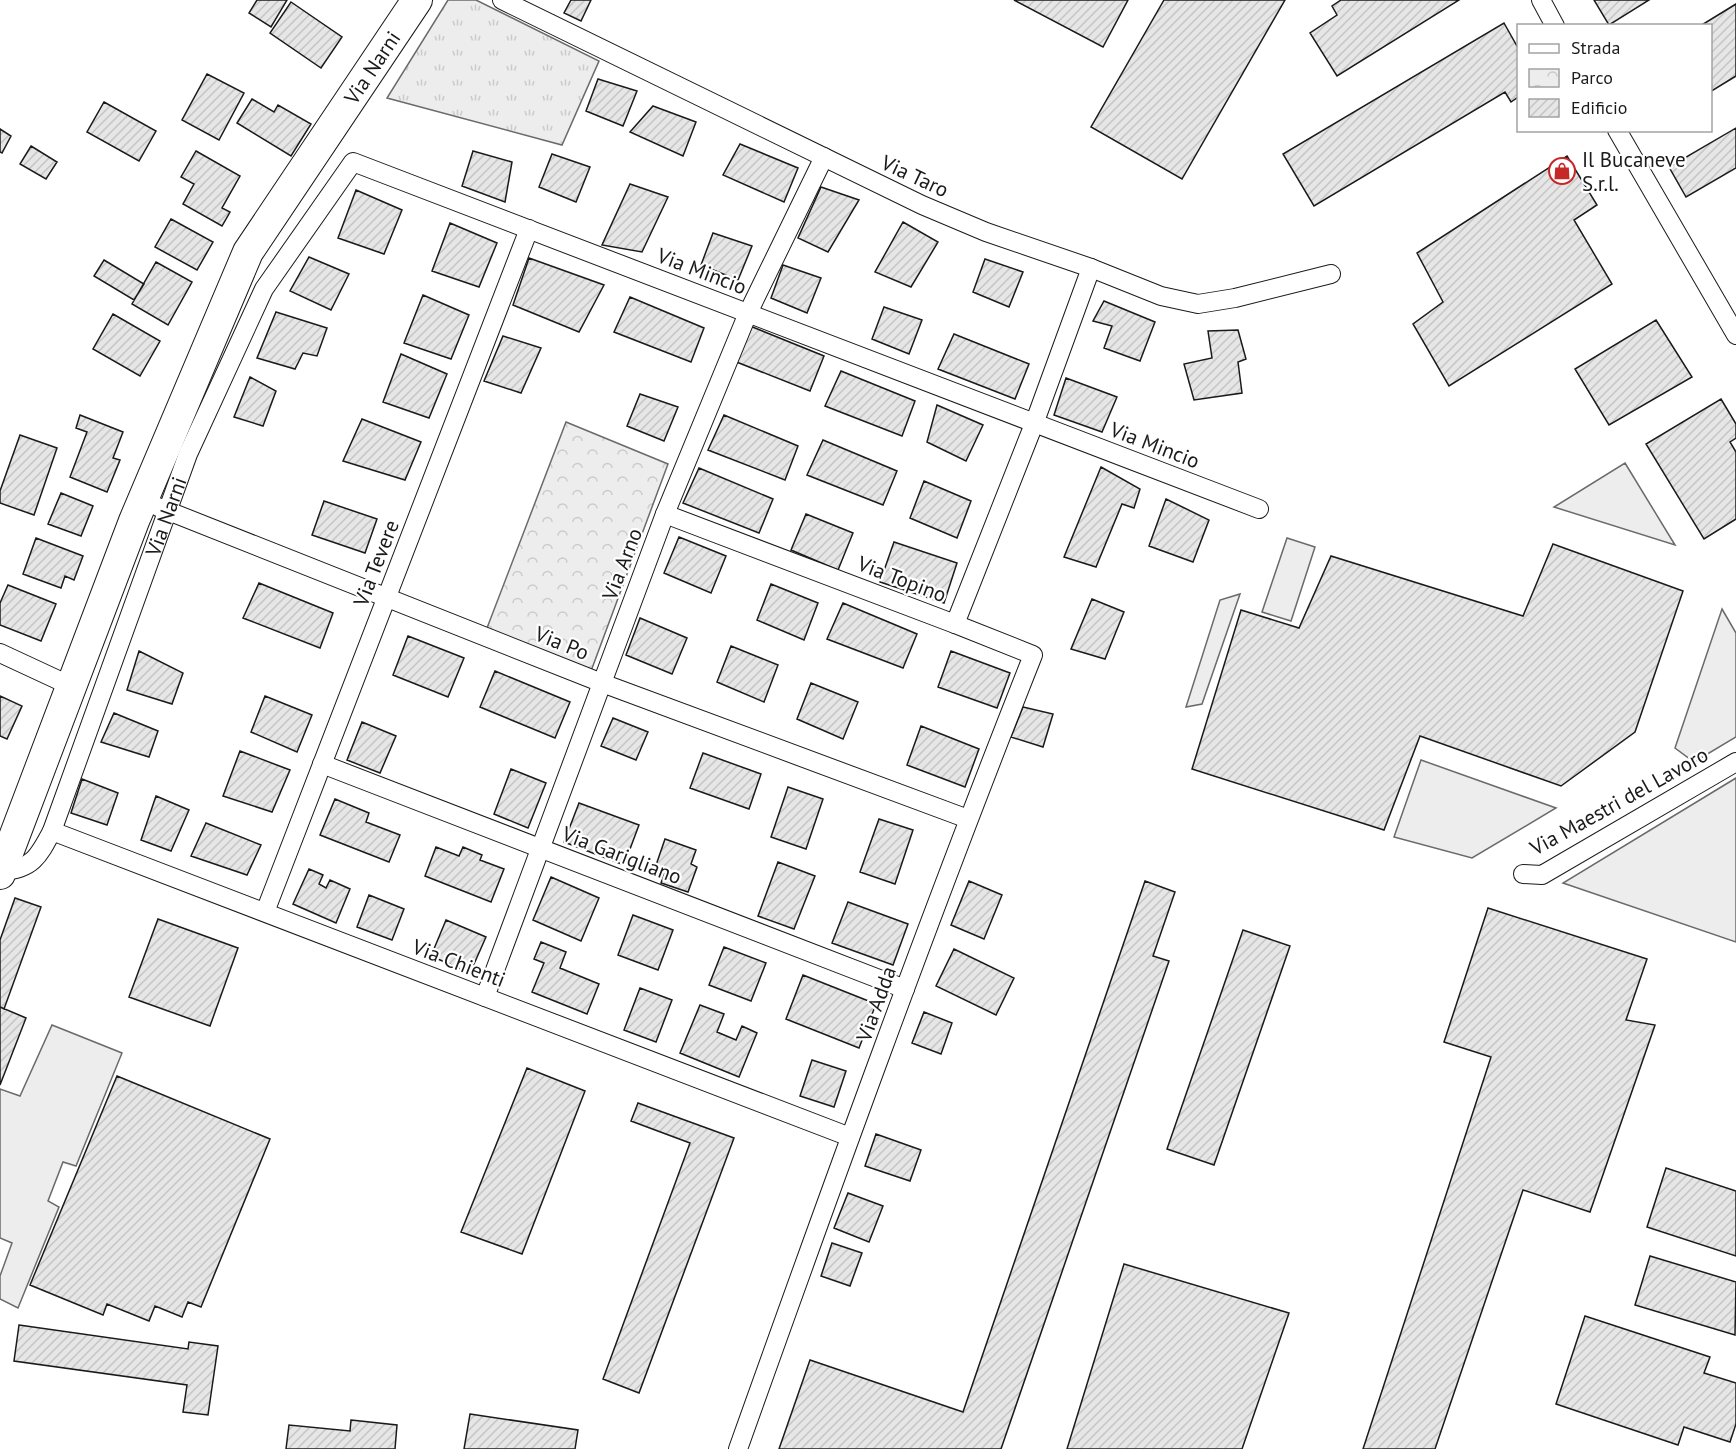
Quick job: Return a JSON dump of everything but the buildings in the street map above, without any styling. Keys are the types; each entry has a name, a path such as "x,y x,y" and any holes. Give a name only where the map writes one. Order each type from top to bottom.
{"main road":[{"name":"Via Narni","path":"1,872 71,686 155,506 248,252 417,0"}],"street":[{"name":"Via Taro","path":"502,0 922,205 986,232 1091,268 1161,296 1198,304 1235,298 1331,274"},
{"path":"1540,0 1555,24"},
{"path":"1618,132 1736,335"},
{"name":"Via Arno","path":"485,997 665,514 748,313 824,157"},
{"name":"Via Narni","path":"1,872 20,870 40,854 52,831 155,506 188,454 264,289 353,162"},
{"name":"Via Mincio","path":"353,162 1259,509"},
{"name":"Via Tevere","path":"265,912 529,229"},
{"path":"1034,424 1091,268"},
{"name":"Via Topino","path":"665,514 955,624 1034,424"},
{"name":"Via Po","path":"155,506 602,683 968,819"},
{"name":"Via Adda","path":"738,1449 968,819 1033,655 955,624"},
{"path":"0,654 71,686"},
{"name":"Via Maestri del Lavoro","path":"1523,874 1542,875 1736,762"},
{"name":"Via Garigliano","path":"322,764 905,989"},
{"name":"Via Chienti","path":"52,831 850,1137"}],"green space":[{"path":"448,0 476,0 599,61 562,145 387,98"},
{"path":"566,422 668,464 591,671 487,628"}],"shaded area":[{"path":"1625,463 1675,545 1554,507"},
{"path":"1287,538 1315,547 1291,621 1262,612"},
{"path":"1240,594 1202,704 1186,707 1220,600"},
{"path":"1722,609 1736,633 1736,737 1694,762 1675,748"},
{"path":"1421,760 1556,808 1472,858 1394,837"},
{"path":"1736,778 1736,942 1563,883"},
{"path":"52,1025 122,1053 76,1166 63,1162 48,1201 59,1207 18,1308 0,1299 0,1276 12,1243 0,1238 0,1089 20,1096"}],"place":[{"name":"Il Bucaneve S.r.l.","path":"1562,171"}]}
